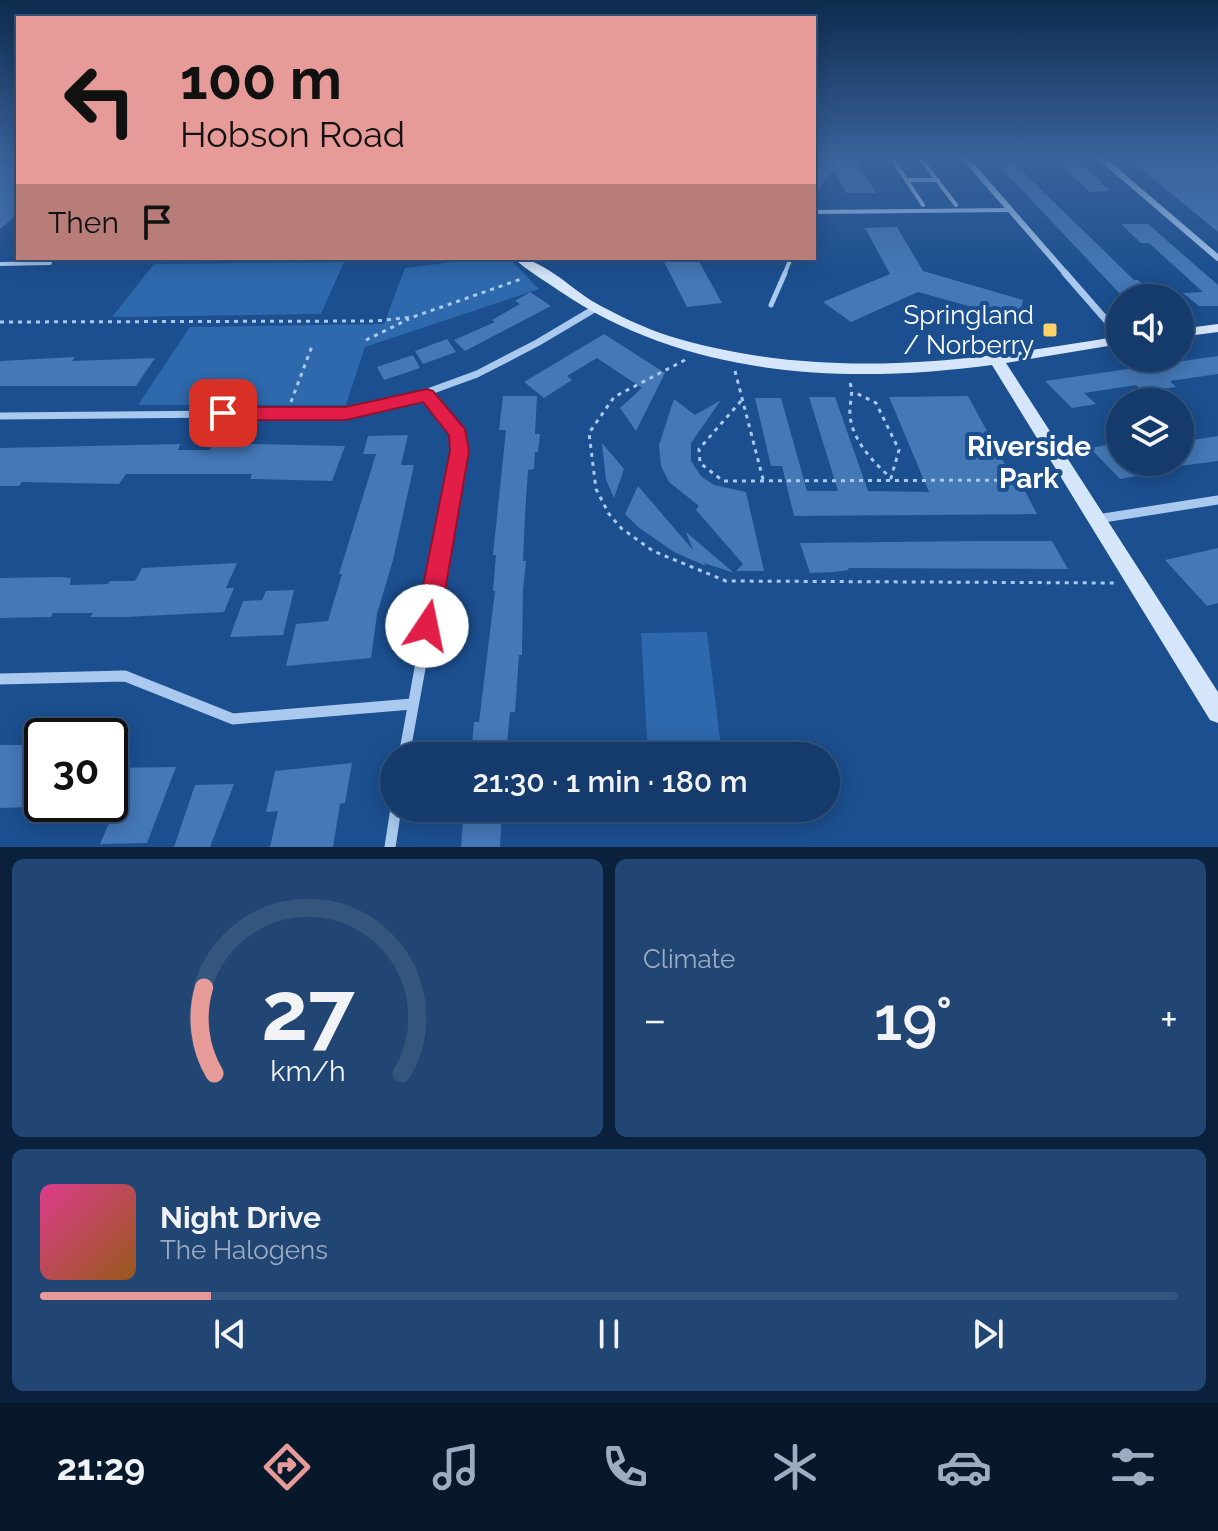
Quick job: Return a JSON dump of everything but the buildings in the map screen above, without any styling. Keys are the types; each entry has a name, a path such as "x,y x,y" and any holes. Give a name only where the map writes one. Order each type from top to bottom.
{"street":[{"path":"998,198 1106,322"},
{"path":"1147,198 1218,258"},
{"path":"523,260 596,308 643,330 698,350 758,363 848,371 922,370 998,362 1106,341"},
{"path":"0,416 346,413 427,395 494,368 596,308"},
{"path":"1194,331 1218,328"},
{"path":"998,362 1218,712"},
{"path":"406,742 459,451 459,434 427,395"},
{"path":"1097,519 1218,500"},
{"path":"0,679 125,676 233,719 412,704"},
{"path":"390,847 394,822"}],"lane":[{"path":"918,198 923,205"},
{"path":"951,198 956,205"},
{"path":"816,212 1008,210"},
{"path":"771,305 790,260"},
{"path":"0,264 50,263"}],"path":[{"path":"366,340 413,317 538,272"},
{"path":"0,322 376,321 413,317"},
{"path":"286,413 312,346"},
{"path":"698,350 687,359 658,371 614,397 589,433 598,494 612,519 639,544 676,564 726,581 1137,583"},
{"path":"735,371 764,483"},
{"path":"848,371 854,392 850,415 868,459 891,478"},
{"path":"854,392 876,403 899,450 891,478"},
{"path":"741,401 699,449 700,463 723,481 764,483 891,478 1072,480"}],"shaded area":[{"path":"469,260 511,260 539,289 365,347 346,405 138,405 190,327 384,324 405,268"},
{"path":"344,262 321,314 112,317 154,264"},
{"path":"707,632 720,742 647,742 641,633"}],"place":[{"name":"Springland / Norberry","path":"1050,330"}],"district":[{"name":"Riverside Park","path":"1029,462"}],"route":[{"path":"223,413 346,413 427,395 459,434 459,451 427,626"}]}
